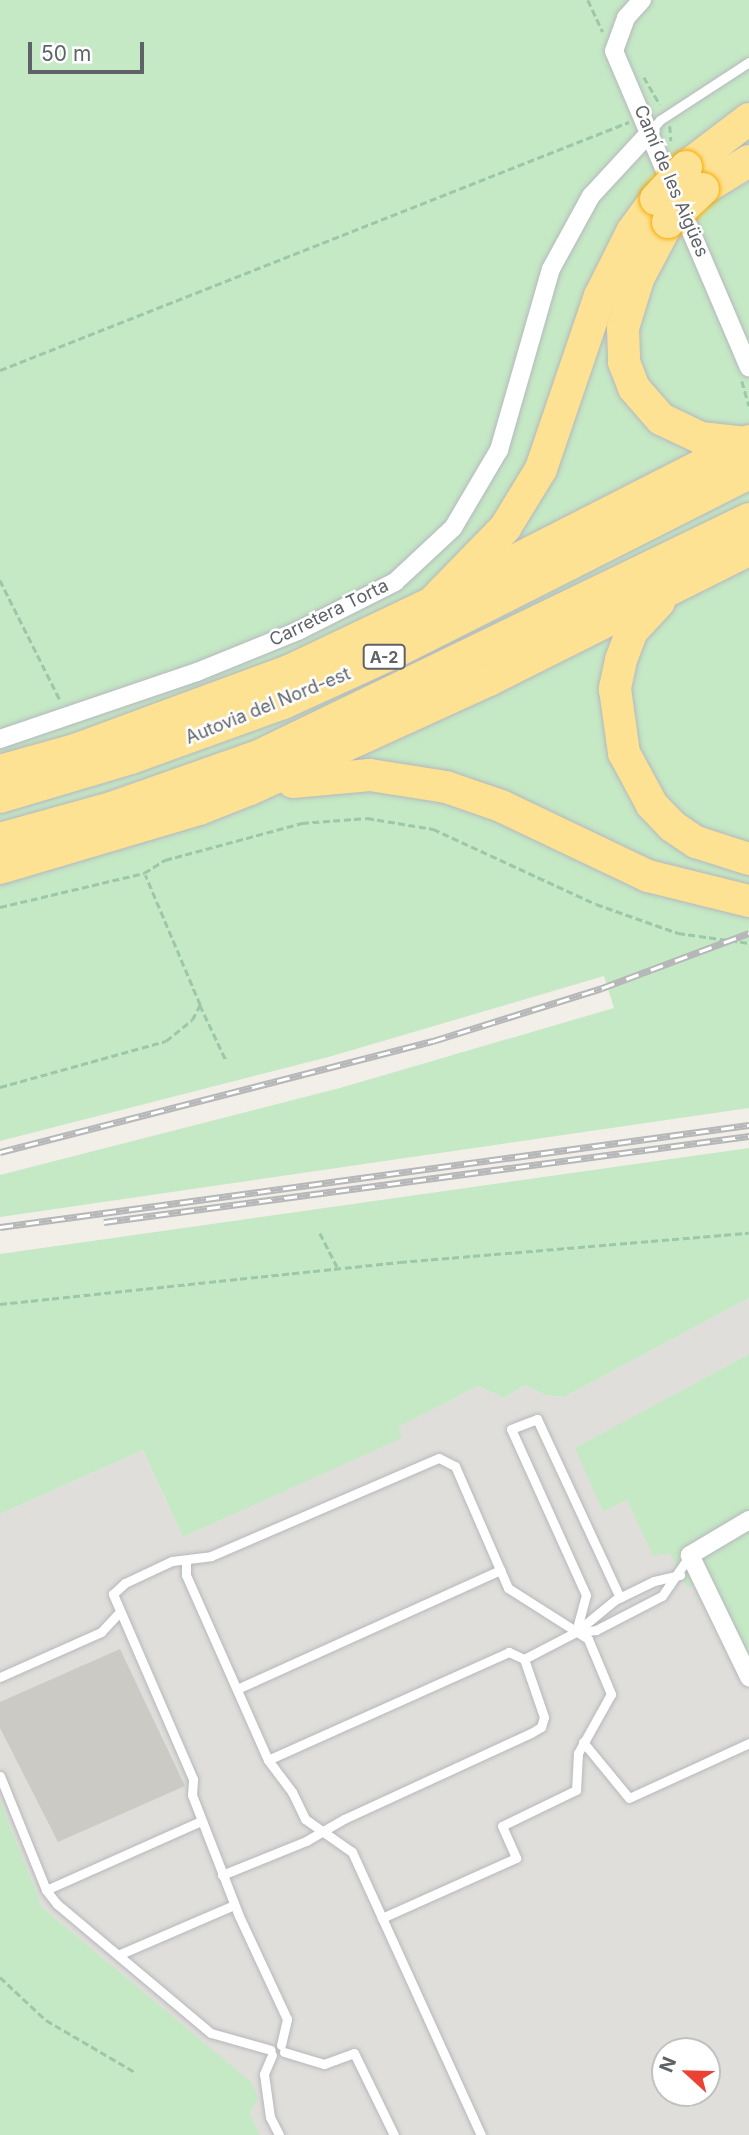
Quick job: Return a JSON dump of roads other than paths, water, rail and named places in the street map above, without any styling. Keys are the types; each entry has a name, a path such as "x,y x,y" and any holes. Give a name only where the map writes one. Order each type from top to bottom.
{"highway":[{"path":"432,603 505,528 541,469 600,296 632,232 662,210 749,119"},
{"path":"694,178 749,160"},
{"path":"662,210 623,328 624,362 634,388 661,419 701,438 748,452"},
{"path":"0,771 75,750 291,670 748,452"},
{"name":"Autovia del Nord-est","path":"0,797 182,741 283,703 394,652 748,452"},
{"name":"Autovia del Nord-est","path":"0,839 111,808 259,756 749,519"},
{"path":"0,868 199,809 250,789 377,734 749,550"},
{"path":"670,590 632,631 621,660 615,689 624,753 652,805 672,826 696,842 749,859"},
{"path":"250,789 353,775 425,782 501,806 648,876 749,901"}],"street":[{"name":"Camí de les Aigües","path":"642,0 626,18 614,51 648,124 749,367"},
{"name":"Carretera Torta","path":"0,739 69,718 298,631 395,582 453,528 499,450 551,269 591,196 648,124"},
{"path":"749,1520 690,1555 749,1677"}],"lane":[{"path":"648,124 660,120 749,62"},
{"path":"576,1632 586,1595 511,1429 537,1419 620,1598"},
{"path":"0,1776 46,1891 211,2033 280,2057 287,2019 222,1875 192,1795 193,1779 113,1602 117,1588 172,1561 211,1556 439,1458 455,1466 508,1588 588,1639 611,1688 583,1742 576,1764 576,1790 502,1826 516,1858 382,1918"},
{"path":"576,1632 596,1630 662,1596 680,1575 690,1555"},
{"path":"186,1561 186,1575 268,1760 292,1792 305,1819 352,1852 477,2134"},
{"path":"237,1689 500,1570"},
{"path":"524,1659 576,1632 620,1598 654,1581 680,1575"},
{"path":"0,1677 101,1632 118,1614"},
{"path":"222,1875 323,1832 541,1727 544,1717 524,1659 509,1652 496,1655 268,1760"},
{"path":"583,1742 629,1798 749,1743"},
{"path":"46,1891 201,1821"},
{"path":"118,1955 234,1905"},
{"path":"282,2049 324,2063 354,2053 394,2135"},
{"path":"272,2053 264,2074 270,2117 279,2135"}],"railway":[{"path":"0,1152 433,1041 602,988 749,933"},
{"path":"0,1227 749,1125"},
{"path":"104,1222 749,1136"}]}
